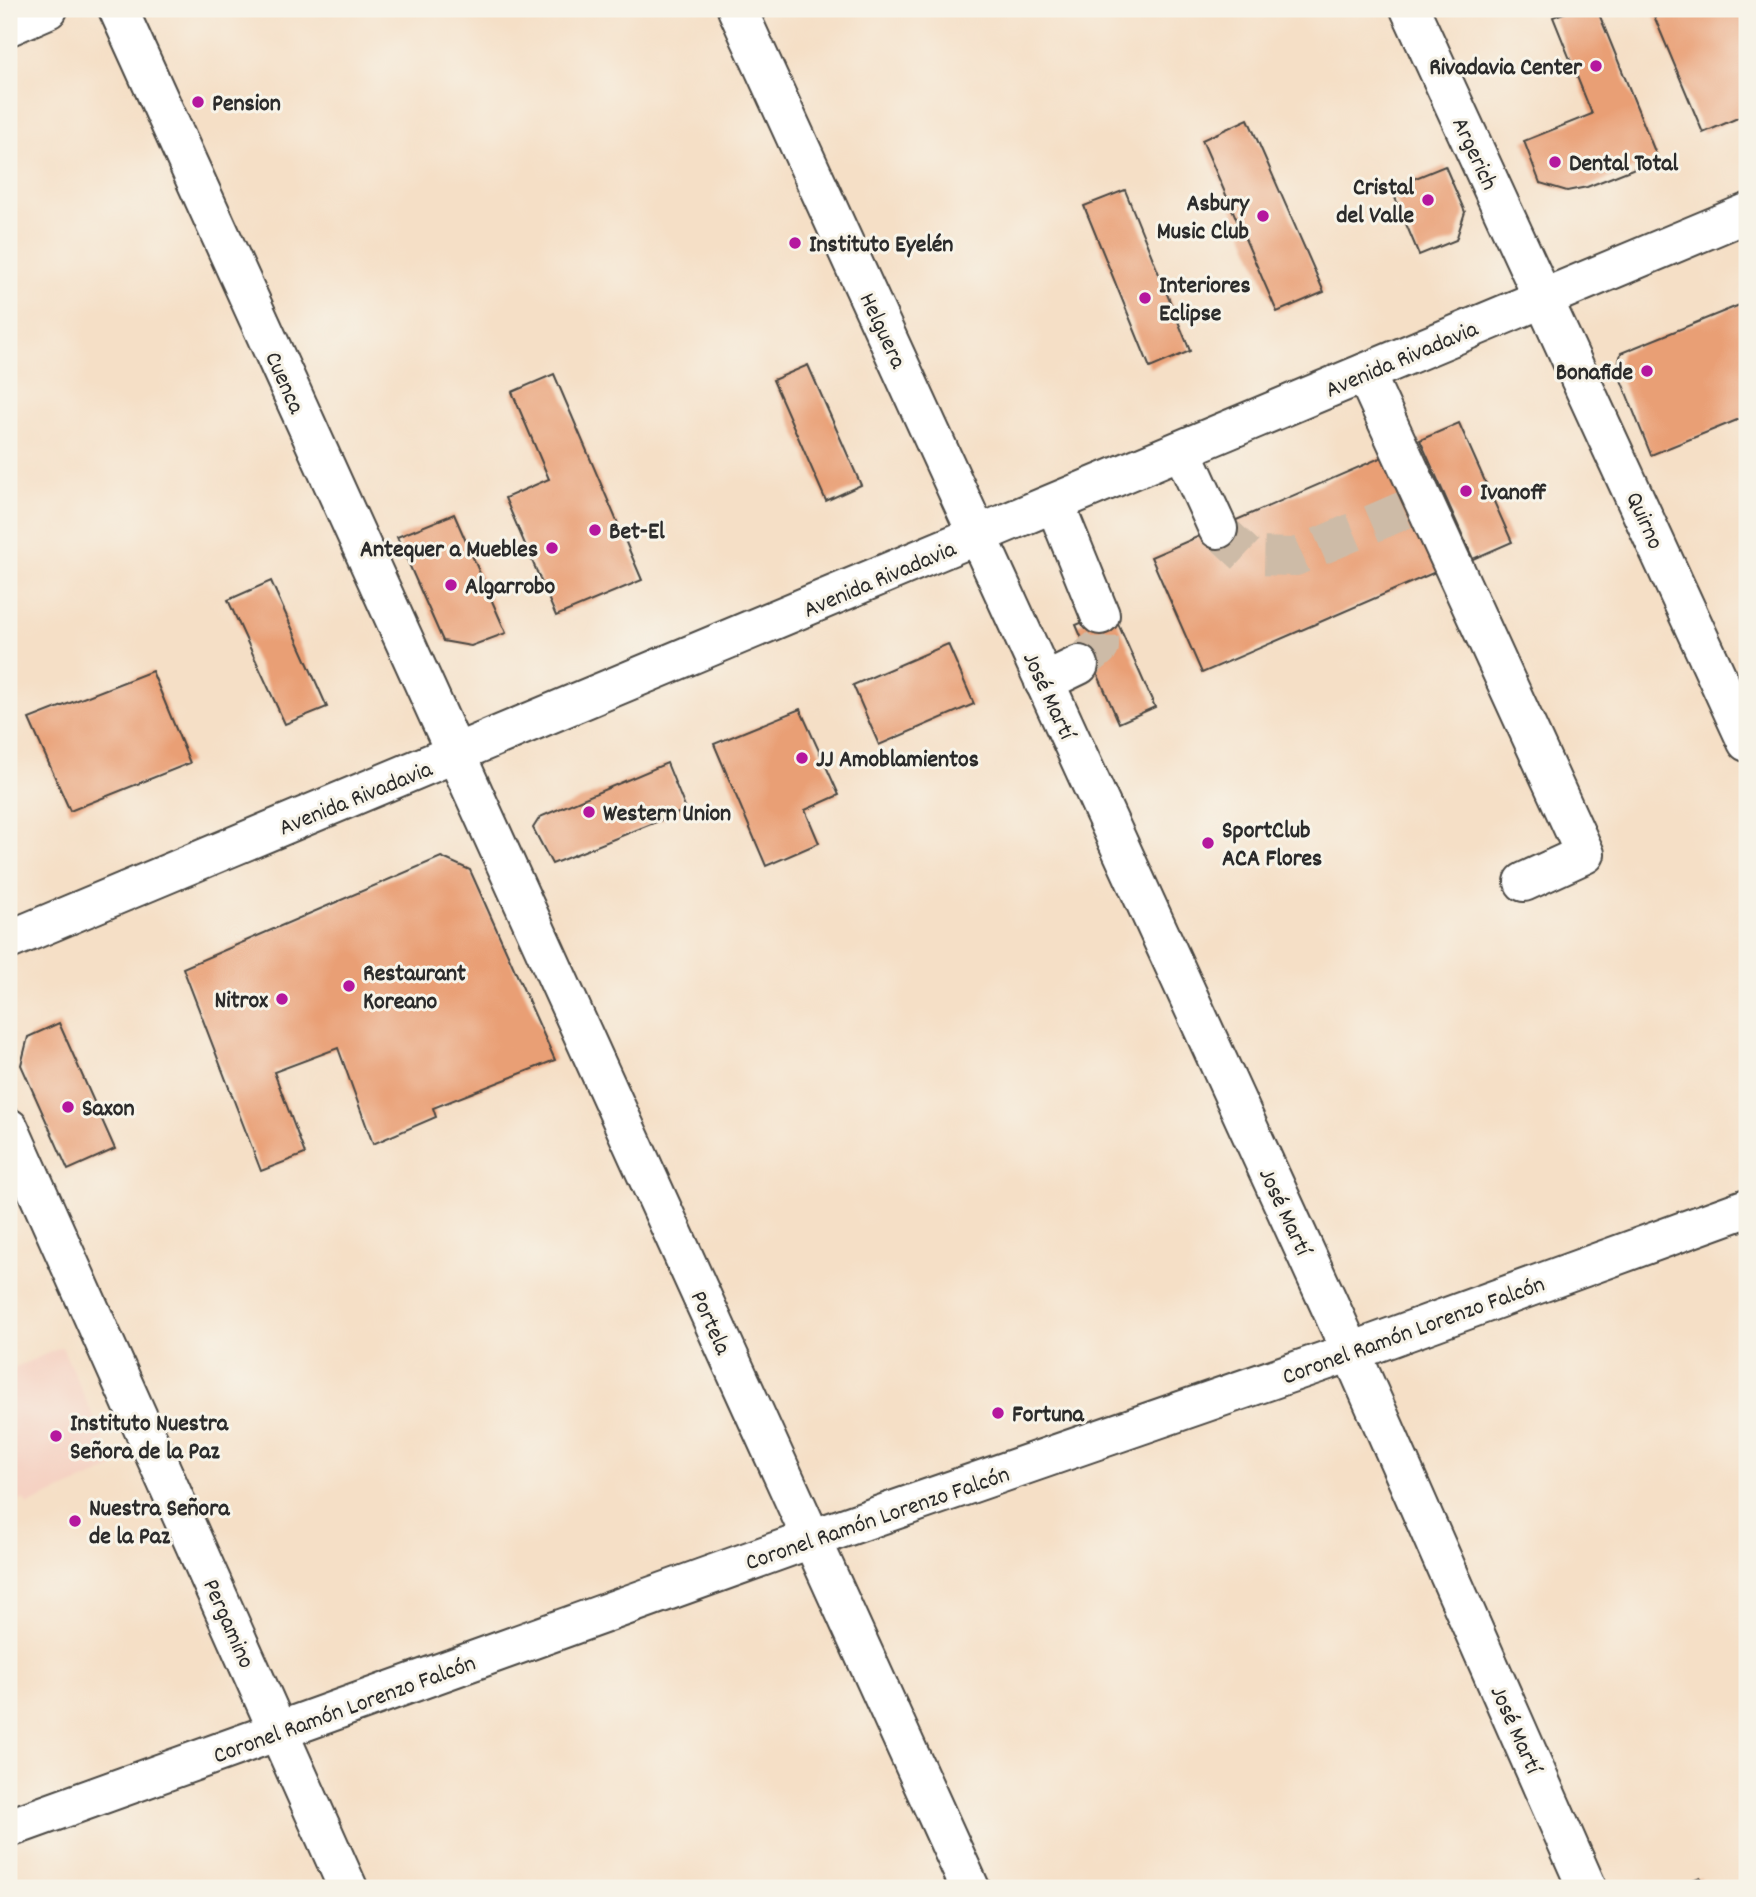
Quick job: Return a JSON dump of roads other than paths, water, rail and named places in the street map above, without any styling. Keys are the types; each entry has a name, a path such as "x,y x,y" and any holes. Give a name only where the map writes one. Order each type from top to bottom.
{"street":[{"path":"9,26 48,9"},
{"name":"Cuenca","path":"118,9 455,755"},
{"name":"Helguera","path":"737,9 978,537"},
{"name":"Argerich","path":"1410,9 1545,297"},
{"name":"Avenida Rivadavia","path":"9,940 978,537 1747,213"},
{"name":"Quirno","path":"1545,297 1747,742"},
{"path":"1365,373 1414,505 1585,854 1524,882"},
{"path":"1182,450 1218,528"},
{"path":"1055,504 1100,615"},
{"name":"José Martí","path":"978,537 1351,1352 1587,1888"},
{"path":"1044,682 1079,665"},
{"name":"Portela","path":"455,755 970,1888"},
{"name":"Pergamino","path":"9,1128 348,1888"},
{"name":"Coronel Ramón Lorenzo Falcón","path":"9,1828 811,1539 1351,1352 1747,1208"}],"tunnel":[{"path":"1218,529 1247,556 1295,557 1404,510"},
{"path":"1079,665 1100,647 1100,615"}],"place":[{"name":"Rivadavia Center","path":"1596,66"},
{"name":"Pension","path":"198,102"},
{"name":"Dental Total","path":"1555,162"},
{"name":"Cristal del Valle","path":"1428,200"},
{"name":"Asbury Music Club","path":"1263,216"},
{"name":"Instituto Eyelén","path":"795,243"},
{"name":"Interiores Eclipse","path":"1145,298"},
{"name":"Bonafide","path":"1647,371"},
{"name":"Ivanoff","path":"1466,491"},
{"name":"Bet-El","path":"595,530"},
{"name":"Antequer a Muebles","path":"552,548"},
{"name":"Algarrobo","path":"451,585"},
{"name":"JJ Amoblamientos","path":"802,758"},
{"name":"Western Union","path":"589,812"},
{"name":"SportClub ACA Flores","path":"1208,843"},
{"name":"Restaurant Koreano","path":"349,986"},
{"name":"Nitrox","path":"282,999"},
{"name":"Saxon","path":"68,1107"},
{"name":"Fortuna","path":"998,1413"},
{"name":"Instituto Nuestra Señora de la Paz","path":"56,1436"},
{"name":"Nuestra Señora de la Paz","path":"75,1521"}]}
